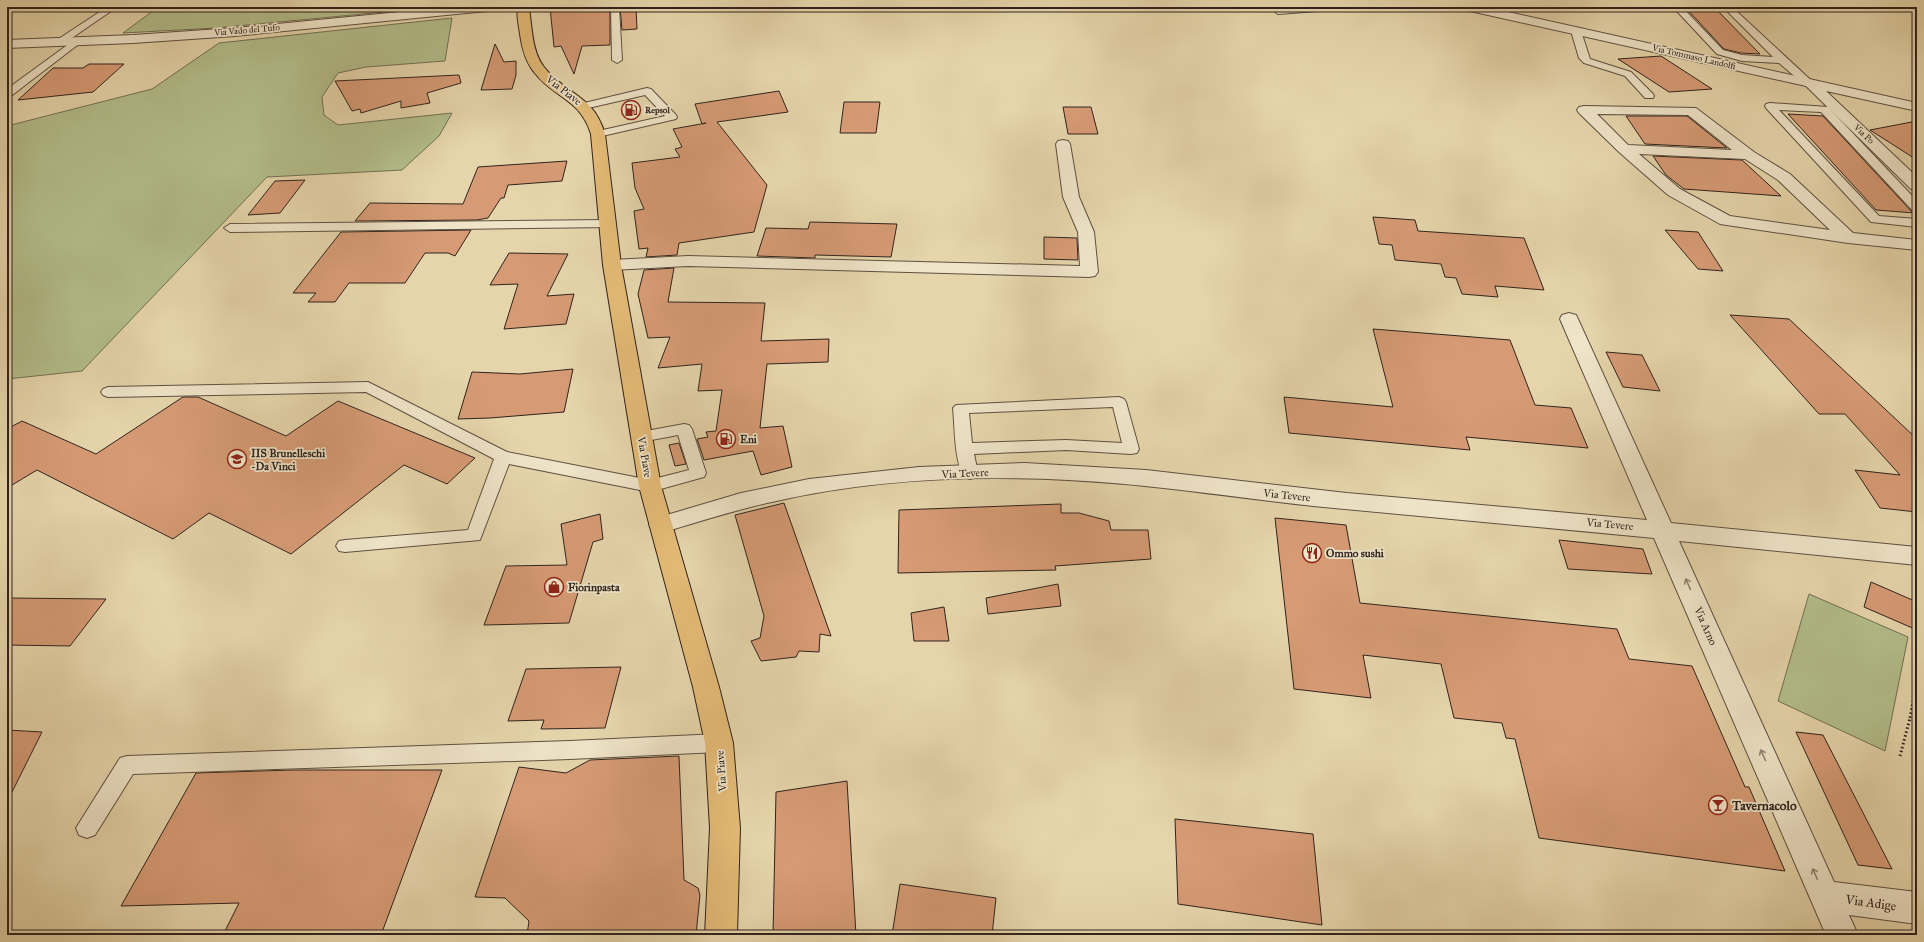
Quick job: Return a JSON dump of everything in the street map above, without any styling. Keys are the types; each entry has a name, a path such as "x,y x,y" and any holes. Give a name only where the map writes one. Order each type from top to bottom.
{"main road":[{"name":"Via Piave","path":"520,8 531,52 538,70 546,78 584,106 596,125 598,134 612,265 650,486 706,687 719,743 725,828 723,932"}],"street":[{"name":"Via Vado del Tufo","path":"7,44 133,39 235,32 487,7"},
{"name":"Via Tommaso Landolfi","path":"1470,7 1916,107"},
{"name":"Via Po","path":"1810,84 1917,186"},
{"path":"1851,122 1854,110 1878,105 1916,107"},
{"path":"1848,238 1784,177 1749,155 1691,111 1584,110 1624,149 1674,192 1726,220 1848,238 1917,245"},
{"path":"612,265 688,261 1089,272 1086,232 1071,197 1063,144"},
{"path":"1624,149 1749,155"},
{"name":"Via Arno","path":"1569,319 1664,529 1842,935"},
{"name":"Via Tevere","path":"661,525 742,500 808,487 874,479 1027,471 1128,476 1284,495 1664,529 1917,556"},
{"name":"Via Adige","path":"1825,896 1917,908"}],"lane":[{"path":"60,42 113,7"},
{"path":"615,7 617,60"},
{"path":"1278,11 1330,7"},
{"path":"1677,7 1720,52 1742,58 1782,60"},
{"path":"1727,7 1782,60 1810,84"},
{"path":"1576,31 1584,58 1587,62 1628,74 1648,96"},
{"path":"7,94 77,41"},
{"path":"584,106 647,90 672,117 598,134"},
{"path":"1917,208 1824,109 1770,106 1875,219 1912,222 1917,232"},
{"path":"230,228 608,224"},
{"path":"108,392 368,387 503,457 650,486 698,473 684,429 641,437"},
{"path":"965,449 1066,445 1131,448 1119,402 961,408 965,449 970,473"},
{"path":"345,546 474,536 503,457"},
{"path":"87,828 127,765 570,750 719,743"}],"path":[{"path":"1900,756 1910,718 1917,681"},
{"path":"1910,718 1917,721"}],"green space":[{"path":"158,7 436,7 216,28 123,33"},
{"path":"452,18 445,61 366,67 338,73 322,97 324,115 338,125 452,113 439,136 402,170 267,177 82,371 7,379 7,126 152,89 219,43"},
{"path":"1809,594 1908,637 1885,751 1778,701"}],"building":[{"path":"550,7 610,7 610,45 582,46 574,74 561,46 554,47"},
{"path":"620,7 636,7 637,29 622,30"},
{"path":"1685,7 1714,7 1760,54 1741,53 1724,49"},
{"path":"495,44 504,62 516,61 516,75 512,89 481,90"},
{"path":"1661,56 1712,89 1669,92 1618,59"},
{"path":"89,64 124,64 93,92 18,100 53,68 83,68"},
{"path":"459,75 461,83 427,93 430,103 401,108 401,101 361,113 360,109 352,111 335,81"},
{"path":"779,91 788,112 717,122 767,185 754,232 679,243 677,255 646,257 648,248 639,249 634,211 644,209 635,188 632,163 680,157 675,149 682,147 673,129 702,124 695,104"},
{"path":"844,102 880,102 876,133 840,133"},
{"path":"1063,107 1091,107 1098,134 1068,134"},
{"path":"1788,114 1823,116 1912,212 1915,213 1876,210"},
{"path":"1626,116 1687,116 1727,148 1645,144"},
{"path":"1917,121 1917,160 1870,130"},
{"path":"1653,156 1742,160 1781,196 1684,189 1666,175"},
{"path":"567,161 562,181 508,185 504,198 501,198 488,218 477,220 355,221 370,203 463,204 478,167"},
{"path":"305,180 280,213 248,215 275,181"},
{"path":"1373,217 1415,220 1418,231 1524,238 1544,290 1495,286 1498,297 1462,294 1456,278 1445,277 1441,264 1395,260 1392,245 1379,244"},
{"path":"810,222 897,224 891,257 815,255 815,258 757,256 766,228 808,229"},
{"path":"471,230 455,256 448,253 425,253 405,283 349,283 335,302 308,302 316,293 293,293 341,232"},
{"path":"1665,230 1698,232 1723,271 1698,269"},
{"path":"1044,237 1077,238 1078,260 1044,259"},
{"path":"509,253 568,254 547,296 574,294 566,324 504,329 518,284 490,285"},
{"path":"674,268 668,302 765,303 761,341 829,339 828,362 767,364 760,428 783,426 792,467 761,475 753,451 704,460 697,439 708,437 706,432 716,431 722,390 698,391 702,364 658,368 670,337 648,338 638,294 644,270"},
{"path":"1730,315 1789,319 1917,439 1917,512 1880,508 1855,470 1900,475 1845,414 1819,414"},
{"path":"1373,329 1510,340 1535,405 1571,408 1588,448 1466,437 1470,450 1289,433 1284,397 1393,407"},
{"path":"1606,352 1642,355 1660,391 1623,387"},
{"path":"573,369 564,412 458,419 472,372 520,374"},
{"path":"183,397 198,397 286,436 338,401 475,458 447,484 404,465 291,554 209,513 173,539 37,470 7,488 7,429 22,421 96,454"},
{"path":"679,443 686,464 675,466 669,445"},
{"path":"784,503 831,636 820,634 819,652 799,651 796,657 761,661 751,641 760,638 764,616 735,515"},
{"path":"1061,504 1061,513 1079,513 1109,521 1111,530 1148,530 1151,559 1055,566 1056,570 898,573 899,510"},
{"path":"600,514 603,539 593,542 569,623 484,625 506,566 567,565 561,524"},
{"path":"1275,518 1346,525 1360,603 1617,629 1629,659 1692,666 1745,787 1749,787 1785,871 1539,838 1515,739 1506,738 1502,723 1454,718 1441,664 1363,655 1371,698 1294,689"},
{"path":"1559,540 1643,549 1652,574 1568,569"},
{"path":"1871,582 1917,602 1917,630 1864,607"},
{"path":"1058,584 1061,606 988,614 986,598"},
{"path":"7,598 106,599 70,646 7,645"},
{"path":"944,607 949,641 914,641 911,613"},
{"path":"621,667 605,728 541,729 544,720 508,721 526,669"},
{"path":"7,730 42,732 7,802"},
{"path":"1796,732 1823,735 1892,869 1858,865"},
{"path":"679,756 684,880 698,888 700,895 696,935 527,935 529,921 505,898 475,897 519,767 566,773 590,760"},
{"path":"293,770 442,770 381,935 223,935 239,903 121,906 196,773"},
{"path":"847,781 856,935 773,935 776,792"},
{"path":"1175,819 1313,834 1322,925 1178,904"},
{"path":"900,884 996,898 992,935 892,935"}],"place":[{"name":"Repsol","path":"631,110"},
{"name":"Eni","path":"726,439"},
{"name":"IIS Brunelleschi -Da Vinci","path":"237,459"},
{"name":"Ommo sushi","path":"1312,553"},
{"name":"Fiorinpasta","path":"554,587"},
{"name":"Tavernacolo","path":"1718,805"}]}
